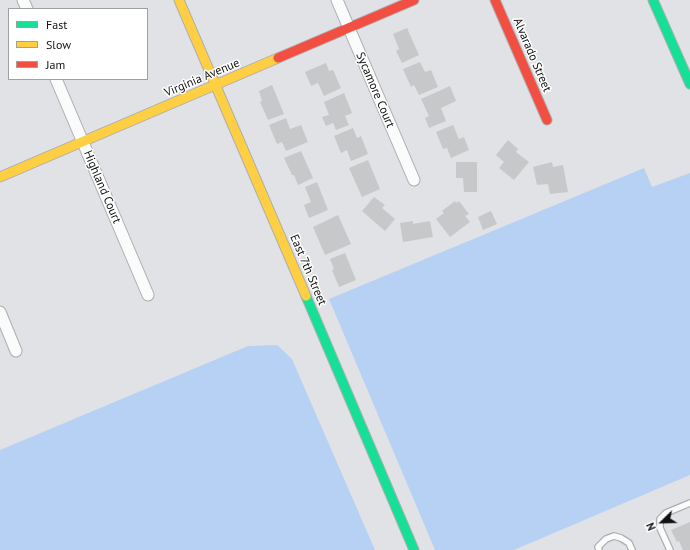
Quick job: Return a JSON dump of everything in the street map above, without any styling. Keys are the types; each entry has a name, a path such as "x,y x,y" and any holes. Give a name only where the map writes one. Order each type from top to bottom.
{"street":[{"name":"East 7th Street","path":"179,0 414,550"},
{"name":"Sycamore Court","path":"337,0 414,180"},
{"name":"Virginia Avenue","path":"0,177 414,0"},
{"name":"Alvarado Street","path":"495,0 547,120"},
{"path":"653,0 690,84"},
{"name":"Highland Court","path":"56,80 148,295"},
{"path":"0,312 16,351"}],"lane":[{"path":"670,550 660,528 660,519 666,513 690,503"},
{"path":"599,550 598,547 606,539 614,536 629,543 632,550"}],"water":[{"path":"644,168 652,187 690,173 690,475 514,550 435,550 329,299"},
{"path":"277,345 292,359 375,550 0,550 0,450 248,346"}],"building":[{"path":"407,28 419,55 402,63 396,51 399,49 393,34"},
{"path":"420,62 425,72 431,70 438,87 419,95 414,85 411,87 403,69"},
{"path":"326,63 329,71 333,70 341,88 324,96 318,83 311,86 305,72"},
{"path":"272,85 284,114 268,120 260,102 262,101 259,91"},
{"path":"450,86 456,101 441,108 446,121 429,128 425,118 429,116 421,99"},
{"path":"344,93 352,113 345,116 349,125 336,130 333,123 326,126 322,117 329,115 324,102"},
{"path":"286,118 290,129 301,125 308,142 286,151 282,142 277,144 269,125"},
{"path":"453,125 459,139 464,137 469,150 451,158 447,148 443,149 436,132"},
{"path":"353,128 357,138 361,136 368,154 351,161 347,150 341,153 334,136"},
{"path":"508,140 518,149 516,152 529,162 514,180 499,168 504,162 496,155"},
{"path":"301,151 313,178 298,185 284,158"},
{"path":"368,160 380,189 362,197 349,168"},
{"path":"456,162 477,162 477,192 464,192 463,178 456,178"},
{"path":"552,162 553,167 563,165 568,192 550,194 548,184 537,185 533,167"},
{"path":"317,182 328,210 309,218 304,205 311,202 305,187"},
{"path":"374,197 385,205 382,208 395,219 385,231 362,211"},
{"path":"455,201 456,203 459,201 469,214 465,216 470,222 450,237 436,219 444,213 442,211"},
{"path":"491,211 497,224 483,230 478,217"},
{"path":"338,215 351,244 325,255 313,227"},
{"path":"413,221 413,224 430,221 433,237 403,242 400,223"},
{"path":"345,253 356,280 339,287 332,270 334,269 330,259"},
{"path":"690,522 690,550 683,550 679,541 677,542 671,530"}],"traffic: fast":[{"path":"653,0 690,84"},
{"path":"306,296 414,550"}],"traffic: slow":[{"path":"179,0 306,296"},
{"path":"0,177 278,58"}],"traffic: jam":[{"path":"278,58 414,0"},
{"path":"495,0 547,120"}]}
